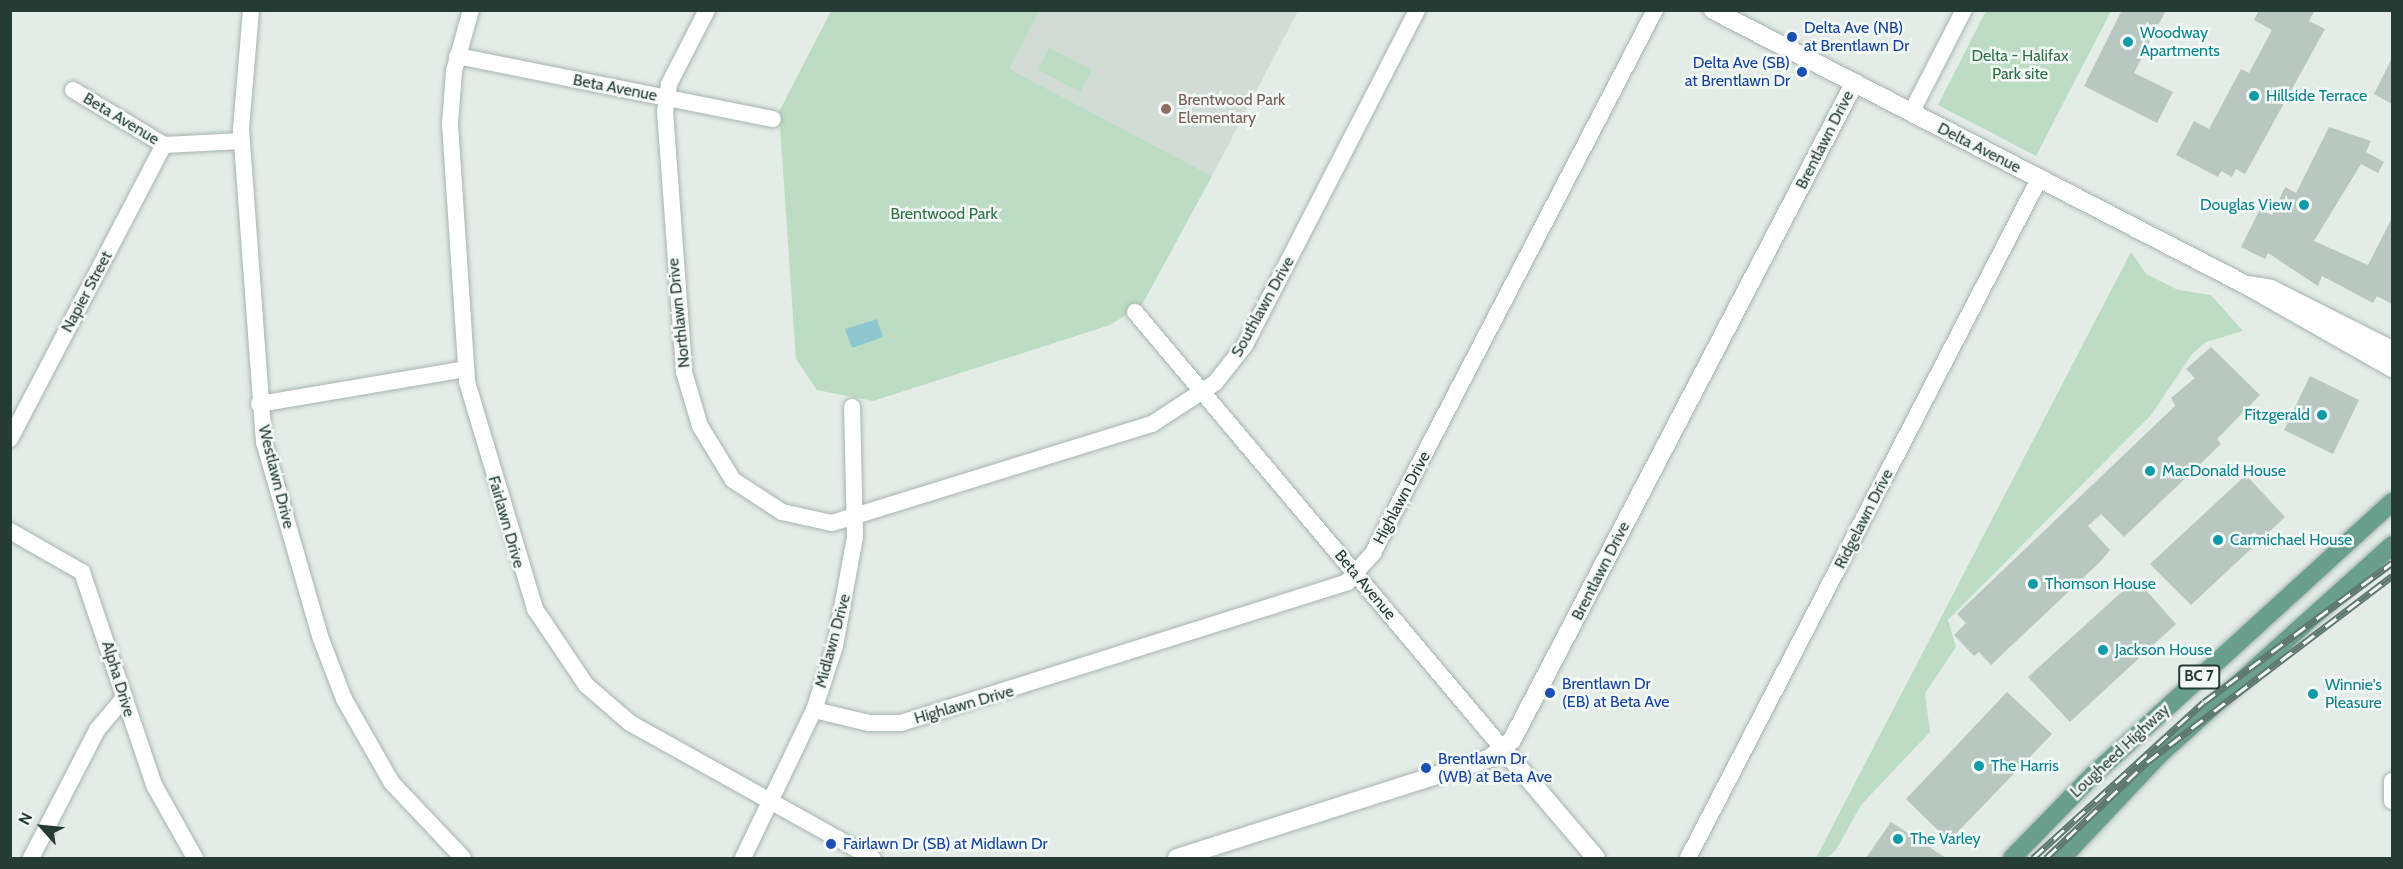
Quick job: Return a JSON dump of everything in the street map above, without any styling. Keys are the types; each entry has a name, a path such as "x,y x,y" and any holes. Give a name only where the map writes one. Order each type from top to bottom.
{"main road":[{"name":"Lougheed Highway","path":"2012,858 2093,775 2392,502"},
{"name":"Lougheed Highway","path":"2062,858 2159,755 2392,545"}],"street":[{"name":"Westlawn Drive","path":"251,10 243,55 242,141 259,404 272,471 344,699 392,783 463,858"},
{"name":"Fairlawn Drive","path":"471,10 457,56 450,124 466,369 520,573 558,650 585,685 636,728 873,858"},
{"name":"Northlawn Drive","path":"707,10 666,98 679,345 700,426 716,460 756,499 810,520 854,518"},
{"name":"Southlawn Drive","path":"854,518 1152,424 1204,393 1245,345 1417,10"},
{"name":"Highlawn Drive","path":"814,710 869,723 902,723 1341,585 1356,575 1373,554 1655,10"},
{"name":"Delta Avenue","path":"1713,10 2246,285 2392,368"},
{"path":"1911,112 1964,10"},
{"name":"Beta Avenue","path":"457,56 773,119"},
{"name":"Brentlawn Drive","path":"1177,858 1490,758 1503,749 1517,732 1854,84"},
{"name":"Beta Avenue","path":"73,90 164,144 242,141"},
{"name":"Napier Street","path":"10,439 164,144"},
{"name":"Ridgelawn Drive","path":"1688,858 2039,178"},
{"name":"Delta Avenue","path":"2246,285 2281,294 2392,350"},
{"name":"Beta Avenue","path":"1135,312 1596,858"},
{"path":"259,404 466,369"},
{"name":"Midlawn Drive","path":"743,858 814,710 851,570 854,518 852,407"},
{"name":"Alpha Drive","path":"10,531 82,572 122,699 154,785 195,858"},
{"path":"31,858 97,730 122,699"},
{"path":"2392,781 2392,801"}],"shaded area":[{"name":"Brentwood Park Elementary","path":"897,11 1298,11 1212,176"}],"green space":[{"name":"Brentwood Park","path":"831,11 1039,11 1009,69 1212,176 1142,305 1110,325 873,401 817,390 796,359 779,112"},
{"name":"Delta - Halifax Park site","path":"1986,11 2111,11 2036,156 1938,105"},
{"path":"1049,48 1092,70 1080,92 1038,70"},
{"path":"2131,252 2146,274 2178,290 2211,295 2243,331 2206,342 2192,354 2151,415 1948,620 1956,647 1925,693 1930,732 1861,805 1836,850 1827,858 1816,858"}],"water":[{"path":"877,319 883,337 852,348 845,329"}],"building":[{"name":"Woodway Apartments","path":"2122,10 2166,10 2134,73 2173,92 2157,123 2084,86"},
{"name":"Hillside Terrace","path":"2259,10 2315,10 2309,21 2325,29 2245,174 2236,169 2232,177 2221,171 2218,177 2176,155 2194,121 2209,129 2241,69 2249,73 2272,30 2254,20"},
{"path":"2392,58 2392,104 2374,94"},
{"name":"Douglas View","path":"2329,127 2371,141 2366,152 2384,162 2378,173 2361,164 2314,241 2368,265 2392,218 2392,304 2377,296 2373,303 2322,276 2318,286 2268,253 2265,259 2241,247 2260,209 2272,215 2285,187 2296,193"},
{"path":"2211,347 2260,395 2217,439 2221,444 2124,537 2101,514 2088,526 2110,550 2100,562 1991,665 1979,652 1974,656 1954,635 1966,623 1957,614 2175,406 2171,398 2195,378 2186,369"},
{"name":"Fitzgerald","path":"2310,376 2359,400 2333,454 2284,430"},
{"name":"Carmichael House","path":"2246,475 2285,517 2191,605 2150,564"},
{"name":"Jackson House","path":"2136,579 2176,624 2070,722 2028,677"},
{"name":"The Harris","path":"2007,692 2052,734 1949,841 1906,799"},
{"name":"The Varley","path":"1891,822 1946,858 1866,858"}],"railway":[{"path":"2033,858 2204,702 2392,563"},
{"path":"2046,858 2147,762 2392,576"}],"place":[{"name":"Delta Ave (NB) at Brentlawn Dr","path":"1792,37"},
{"name":"Woodway Apartments","path":"2128,42"},
{"name":"Delta Ave (SB) at Brentlawn Dr","path":"1802,72"},
{"name":"Hillside Terrace","path":"2254,96"},
{"name":"Brentwood Park Elementary","path":"1166,109"},
{"name":"Douglas View","path":"2304,205"},
{"name":"Fitzgerald","path":"2322,415"},
{"name":"MacDonald House","path":"2150,471"},
{"name":"Carmichael House","path":"2218,540"},
{"name":"Thomson House","path":"2033,584"},
{"name":"Jackson House","path":"2103,650"},
{"name":"Brentlawn Dr (EB) at Beta Ave","path":"1550,693"},
{"name":"Winnie's Pleasure","path":"2313,694"},
{"name":"The Harris","path":"1979,766"},
{"name":"Brentlawn Dr (WB) at Beta Ave","path":"1426,768"},
{"name":"The Varley","path":"1898,839"},
{"name":"Fairlawn Dr (SB) at Midlawn Dr","path":"831,844"}]}
